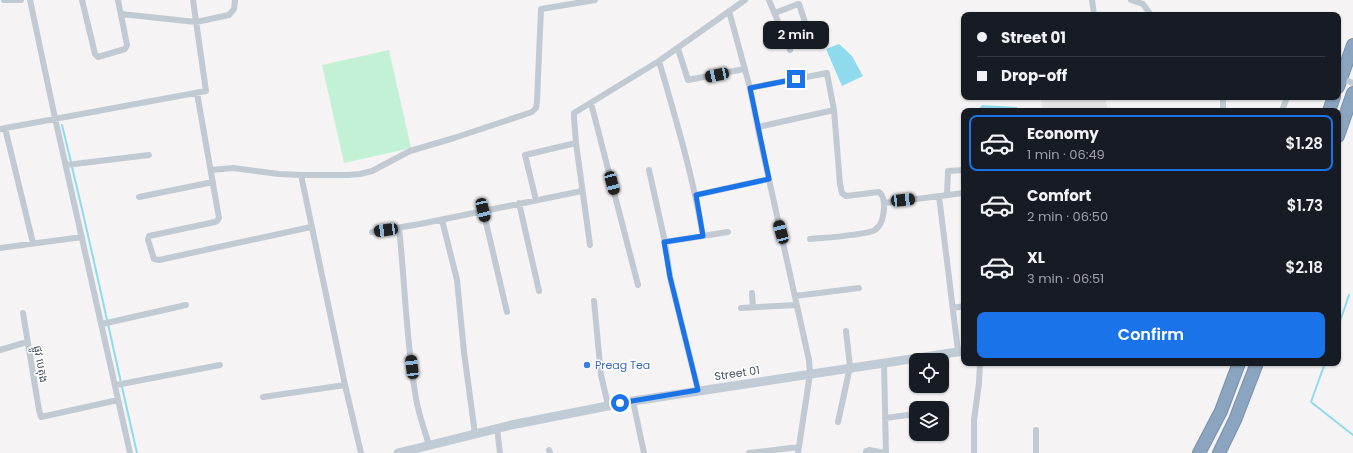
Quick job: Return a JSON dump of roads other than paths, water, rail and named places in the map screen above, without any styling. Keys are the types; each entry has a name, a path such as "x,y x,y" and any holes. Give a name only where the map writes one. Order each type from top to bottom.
{"highway":[{"path":"1341,76 1353,45"},
{"path":"1341,128 1353,94"},
{"path":"1199,453 1220,411 1238,366"},
{"path":"1219,453 1235,420 1256,366"}],"street":[{"path":"0,1 21,0"},
{"path":"30,0 55,118 70,165 82,237 120,384 118,400 130,453"},
{"path":"82,0 95,54 98,57 125,49 127,45 118,0"},
{"path":"33,243 3,129 55,118 206,91 193,0"},
{"path":"121,14 196,22 228,15 234,9 235,0"},
{"path":"211,170 233,168 279,174 348,175 366,173 410,151 532,112 536,108 537,101 541,9 558,3 595,0"},
{"path":"590,245 576,143 574,113 678,49 745,0"},
{"path":"769,0 790,50"},
{"path":"1092,0 1094,12"},
{"path":"1131,0 1143,2 1149,12"},
{"path":"775,13 799,4 811,40"},
{"path":"729,11 750,88 809,360 810,374 799,450 749,453"},
{"path":"678,49 688,80 744,69"},
{"path":"659,61 686,153 696,195 703,236"},
{"path":"750,88 827,73 834,110 842,193 846,196 879,192 882,195 884,203 882,222 874,231 810,239"},
{"path":"1341,81 1353,83"},
{"path":"197,93 219,218 217,221 149,236 148,240 152,257 159,260 311,227"},
{"path":"591,103 638,285"},
{"path":"758,127 834,110"},
{"path":"536,200 524,155 576,143"},
{"path":"70,165 149,155"},
{"path":"649,170 670,277 698,390"},
{"path":"947,195 948,171 961,170"},
{"path":"301,174 345,386 361,453"},
{"path":"696,195 769,179"},
{"path":"139,197 213,182"},
{"path":"372,232 442,220 483,210 582,191"},
{"path":"884,203 961,193"},
{"path":"939,196 953,308 961,351"},
{"path":"518,204 539,290"},
{"path":"483,210 507,312"},
{"path":"442,220 458,280 464,352 475,434"},
{"path":"400,228 404,271 405,312 415,394 429,445"},
{"path":"664,242 728,232"},
{"path":"0,248 82,237"},
{"path":"795,296 859,288"},
{"path":"752,293 753,307"},
{"path":"594,301 601,375 608,406"},
{"path":"103,323 186,305"},
{"path":"742,308 796,305"},
{"path":"953,308 961,307"},
{"name":"ផ្លូវ បេតុង","path":"23,313 41,417 118,400"},
{"path":"838,422 850,367 846,331"},
{"path":"0,350 27,342"},
{"name":"Street 01","path":"398,453 497,429 633,401 961,351"},
{"path":"866,453 866,451 870,450 886,453 884,363"},
{"path":"120,384 220,364"},
{"path":"974,453 974,420 980,366"},
{"path":"263,397 345,386"},
{"path":"633,401 644,453"},
{"path":"885,418 909,415"},
{"path":"497,429 500,453"},
{"path":"1036,430 1036,453"}],"water":[{"path":"839,44 852,56 863,76 842,86 826,49"},
{"path":"982,105 1017,108 980,108"}],"waterway":[{"path":"62,125 71,162"},
{"path":"72,167 137,453"},
{"path":"1341,318 1349,295"},
{"path":"1324,366 1311,402 1353,435"}],"place":[{"name":"Preag Tea","path":"587,365"}]}
